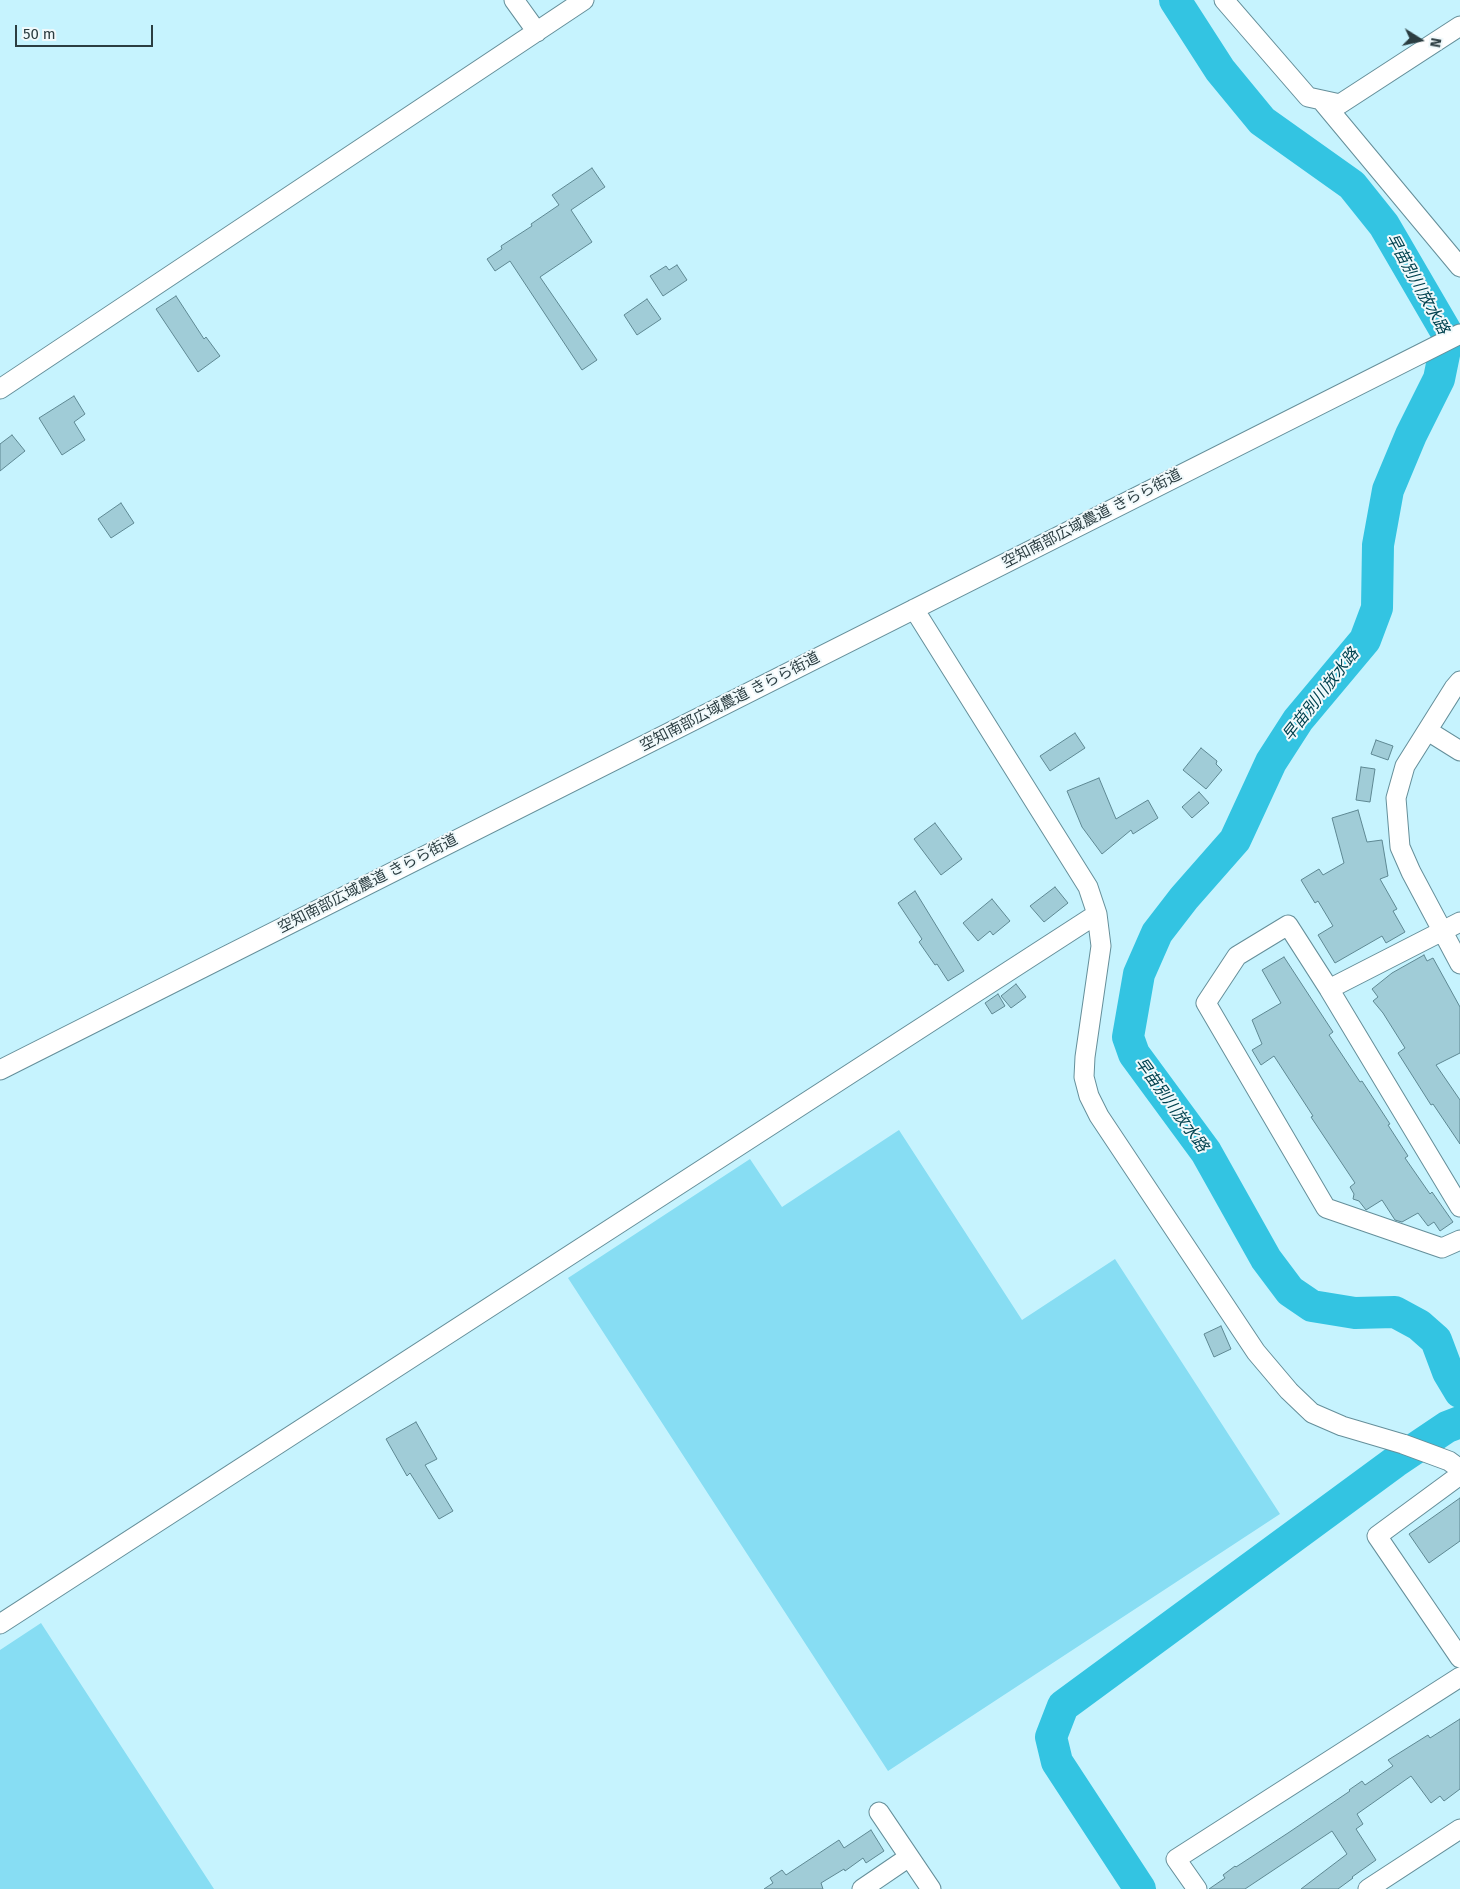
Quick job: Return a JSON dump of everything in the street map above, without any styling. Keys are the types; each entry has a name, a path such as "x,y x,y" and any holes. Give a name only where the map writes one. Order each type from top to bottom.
{"street":[{"path":"514,0 537,32"},
{"path":"0,389 584,0"},
{"path":"1224,0 1308,97 1340,104 1460,26"},
{"path":"1321,100 1460,267"},
{"name":"空知南部広域農道 きらら街道","path":"0,1070 1460,334"},
{"path":"914,609 1088,887 1097,914 1101,946 1085,1057 1084,1077 1089,1096 1098,1116 1256,1352 1289,1390 1312,1412 1335,1423 1404,1444 1449,1462 1460,1469"},
{"path":"1460,681 1405,766 1396,798 1400,847 1411,872 1460,964"},
{"path":"1428,731 1460,750"},
{"path":"0,1624 1097,914"},
{"path":"1329,988 1460,922"},
{"path":"1460,1207 1329,988 1288,925 1238,956 1206,1003 1326,1208 1442,1248 1460,1240"},
{"path":"1460,1475 1377,1536 1460,1658"},
{"path":"1197,1889 1176,1859 1460,1677"},
{"path":"879,1812 931,1889"},
{"path":"1368,1889 1460,1829"},
{"path":"862,1889 909,1857"}],"shaded area":[{"path":"899,1130 1022,1320 1115,1259 1280,1514 888,1771 568,1278 750,1159 782,1207"},
{"path":"41,1623 214,1889 0,1889 0,1650"}],"building":[{"path":"592,168 605,187 571,210 592,242 540,277 597,360 582,370 510,261 495,271 487,259 502,249 501,246 532,226 531,224 559,205 552,195"},
{"path":"677,265 687,280 663,296 650,276 666,266 669,270"},
{"path":"176,296 204,339 206,337 220,356 198,372 156,309"},
{"path":"647,299 661,319 637,335 624,315"},
{"path":"74,396 85,414 74,422 85,440 62,455 39,418"},
{"path":"12,435 25,451 0,471 0,444"},
{"path":"121,503 134,523 111,538 98,519"},
{"path":"1075,733 1085,748 1050,771 1040,756"},
{"path":"1376,740 1393,746 1388,760 1371,754"},
{"path":"1201,748 1217,761 1216,764 1222,770 1206,789 1183,770"},
{"path":"1361,767 1375,769 1370,802 1356,800"},
{"path":"1099,778 1116,819 1148,800 1158,818 1133,834 1131,830 1102,854 1082,827 1067,791"},
{"path":"1199,792 1209,803 1192,818 1182,807"},
{"path":"1358,810 1367,842 1382,840 1388,876 1380,879 1397,909 1393,911 1405,932 1386,943 1382,936 1335,963 1318,935 1333,926 1318,901 1315,903 1301,880 1319,869 1323,875 1344,863 1332,818"},
{"path":"935,823 962,859 941,875 914,839"},
{"path":"1055,887 1068,903 1044,922 1030,906"},
{"path":"915,891 964,971 948,981 919,942 922,939 898,903"},
{"path":"992,899 1010,921 993,935 990,931 978,941 963,923"},
{"path":"1424,955 1427,961 1433,958 1460,1007 1460,1053 1436,1065 1460,1100 1460,1144 1433,1104 1431,1105 1398,1053 1405,1048 1383,1013 1373,1001 1378,997 1372,989 1392,973"},
{"path":"1284,957 1333,1032 1329,1035 1390,1124 1388,1125 1408,1156 1405,1158 1430,1194 1432,1192 1453,1222 1440,1231 1434,1222 1428,1226 1418,1213 1402,1222 1395,1220 1382,1200 1366,1210 1359,1201 1353,1199 1354,1194 1350,1187 1355,1183 1311,1117 1313,1116 1274,1056 1261,1065 1252,1050 1262,1044 1252,1020 1281,1003 1262,970"},
{"path":"1016,984 1026,997 1011,1008 1001,996"},
{"path":"998,994 1005,1006 992,1014 985,1003"},
{"path":"1221,1326 1231,1349 1214,1357 1204,1334"},
{"path":"416,1422 437,1459 425,1465 453,1511 439,1519 410,1473 407,1476 386,1439"},
{"path":"1460,1498 1460,1541 1429,1563 1409,1534"},
{"path":"1460,1719 1460,1789 1444,1801 1440,1796 1431,1803 1411,1776 1357,1814 1363,1824 1356,1829 1376,1860 1338,1889 1301,1889 1347,1854 1332,1831 1245,1889 1209,1889 1225,1878 1223,1875 1235,1866 1288,1833 1362,1781 1365,1785 1393,1766 1388,1760 1428,1735 1430,1738"},
{"path":"871,1830 884,1851 866,1863 863,1858 845,1871 844,1869 821,1883 823,1889 764,1889 773,1883 770,1878 782,1870 786,1875 839,1840 844,1848"}],"waterway":[{"name":"早苗別川放水路","path":"1175,0 1220,70 1262,121 1352,185 1384,225 1448,335 1439,379 1411,435 1388,490 1378,545 1377,608 1365,640 1298,720 1271,762 1235,840 1184,898 1157,933 1139,974 1128,1037 1134,1054 1206,1152 1266,1259 1290,1291 1312,1306 1355,1313 1395,1312 1419,1325 1436,1340 1448,1372 1460,1392"},
{"path":"1140,1889 1057,1762 1051,1737 1063,1706 1395,1462 1447,1427 1460,1422"}]}
